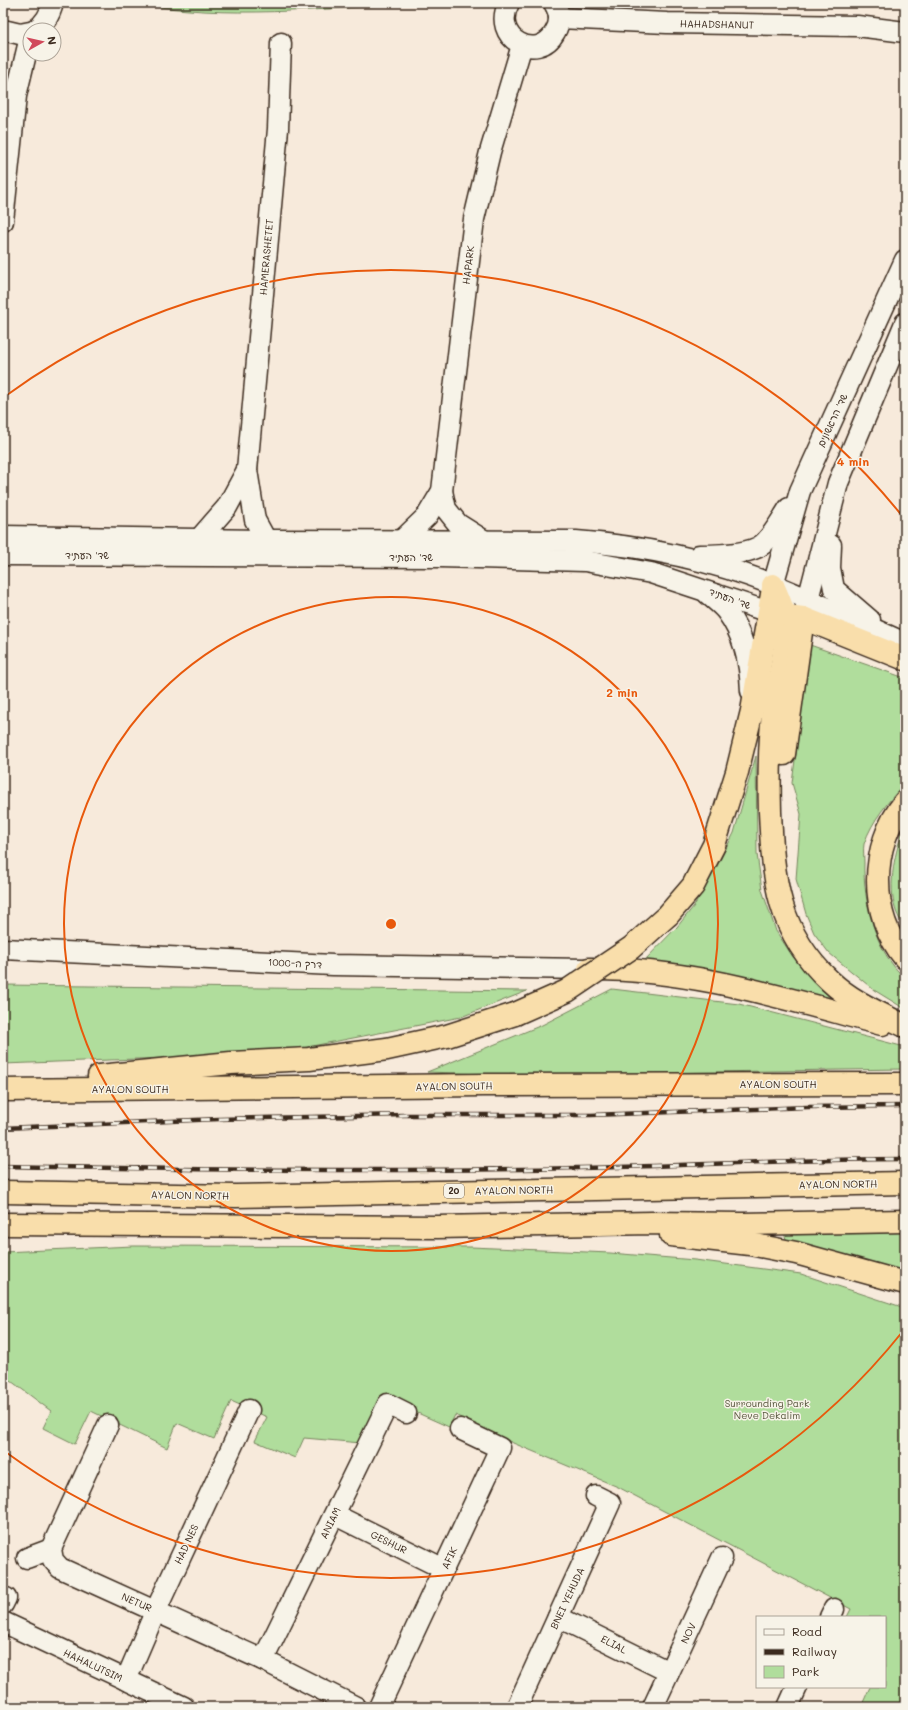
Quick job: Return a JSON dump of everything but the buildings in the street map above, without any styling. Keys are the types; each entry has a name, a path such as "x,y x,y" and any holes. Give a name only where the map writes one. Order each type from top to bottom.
{"highway":[{"path":"773,585 786,613 772,844 776,890 786,918 804,951 817,967 840,990 870,1008 905,1026"},
{"path":"786,613 905,659"},
{"path":"3,1086 231,1064 308,1059 387,1049 447,1036 516,1014 567,991 631,948 668,915 693,886 714,845 737,772 752,711 786,613"},
{"path":"905,802 885,838 878,874 878,894 882,913 889,932 905,958"},
{"path":"587,969 624,969 683,976 749,988 905,1029"},
{"name":"AYALON SOUTH","path":"3,1090 484,1085 905,1084"},
{"name":"AYALON NORTH","path":"3,1192 236,1196 905,1184"},
{"path":"438,1227 652,1223 742,1224 905,1221"},
{"path":"3,1224 438,1227 657,1233 750,1244 796,1253 905,1283"}],"street":[{"path":"44,22 49,16 53,3"},
{"path":"508,3 504,12 506,30 511,38 522,44 538,46 553,36 558,27 557,10"},
{"name":"HAHADSHANUT","path":"557,10 667,23 875,27"},
{"path":"875,27 905,24"},
{"path":"875,27 905,32"},
{"path":"3,30 22,34"},
{"name":"HAMERASHETET","path":"266,540 255,520 247,470 278,129 281,43"},
{"name":"HAPARK","path":"485,541 458,524 446,509 442,491 474,219 490,152 522,44"},
{"path":"3,221 16,96 24,62"},
{"name":"שד' הראשונים","path":"773,585 800,491 905,260"},
{"path":"786,613 838,483 905,323"},
{"name":"HAMERASHETET","path":"198,538 227,507 247,470"},
{"path":"838,483 830,568 834,589 899,640"},
{"name":"HAPARK","path":"401,541 427,516 442,491"},
{"path":"674,555 724,555 753,549 763,544 773,533 800,491"},
{"name":"שד' העתיד","path":"3,536 266,540 576,542 614,544 674,555 726,568 773,585 786,613"},
{"name":"שד' העתיד","path":"3,554 440,557 585,561 652,573 786,613 899,640"},
{"path":"702,589 726,611 738,630 750,667 752,711"},
{"name":"דרך ה-1000","path":"3,949 333,965 587,969"},
{"name":"ANIAM","path":"263,1660 388,1404 406,1413"},
{"name":"HAD NES","path":"126,1680 156,1610 249,1410"},
{"path":"27,1558 51,1549 108,1425"},
{"name":"AFIK","path":"379,1707 500,1448 460,1429"},
{"name":"BNEI YEHUDA","path":"517,1707 610,1503 596,1496"},
{"name":"GESHUR","path":"335,1515 444,1569"},
{"name":"NETUR","path":"51,1549 53,1560 60,1568 156,1610 263,1660 356,1707"},
{"name":"NOV","path":"653,1707 722,1558"},
{"name":"ELIAL","path":"558,1617 669,1672"},
{"name":"HAHALUTSIM","path":"3,1622 184,1707"},
{"path":"788,1707 797,1688"}],"green space":[{"path":"134,3 414,3 274,12 239,12 203,11"},
{"path":"810,645 905,678 905,783 876,819 867,835 864,844 864,878 869,909 879,940 886,954 905,978 905,1009 874,990 829,953 814,933 806,914 796,879 801,814 792,783"},
{"path":"756,756 757,854 762,890 776,931 793,957 818,984 852,1008 642,963 677,927 694,906 714,872 734,833"},
{"path":"905,826 905,928 899,918 893,901 892,879 895,857"},
{"path":"3,985 527,991 461,1017 271,1054 3,1064"},
{"path":"612,989 739,1004 905,1047 905,1069 512,1075 427,1072 542,1025"},
{"path":"905,1232 905,1275 787,1242 784,1233"},
{"name":"Surrounding Park Neve Dekalim","path":"133,1246 471,1247 610,1253 695,1260 801,1274 905,1308 905,1707 861,1707 870,1688 886,1688 886,1616 848,1616 851,1609 618,1487 513,1443 455,1415 449,1427 384,1398 361,1443 304,1438 295,1458 255,1441 267,1417 231,1401 214,1439 177,1423 167,1448 91,1411 75,1444 43,1428 51,1411 3,1375 3,1252"}],"railway":[{"path":"3,1128 219,1119 405,1115 591,1115 808,1107 905,1106"},
{"path":"3,1166 435,1170 579,1168 823,1160 905,1159"}]}
